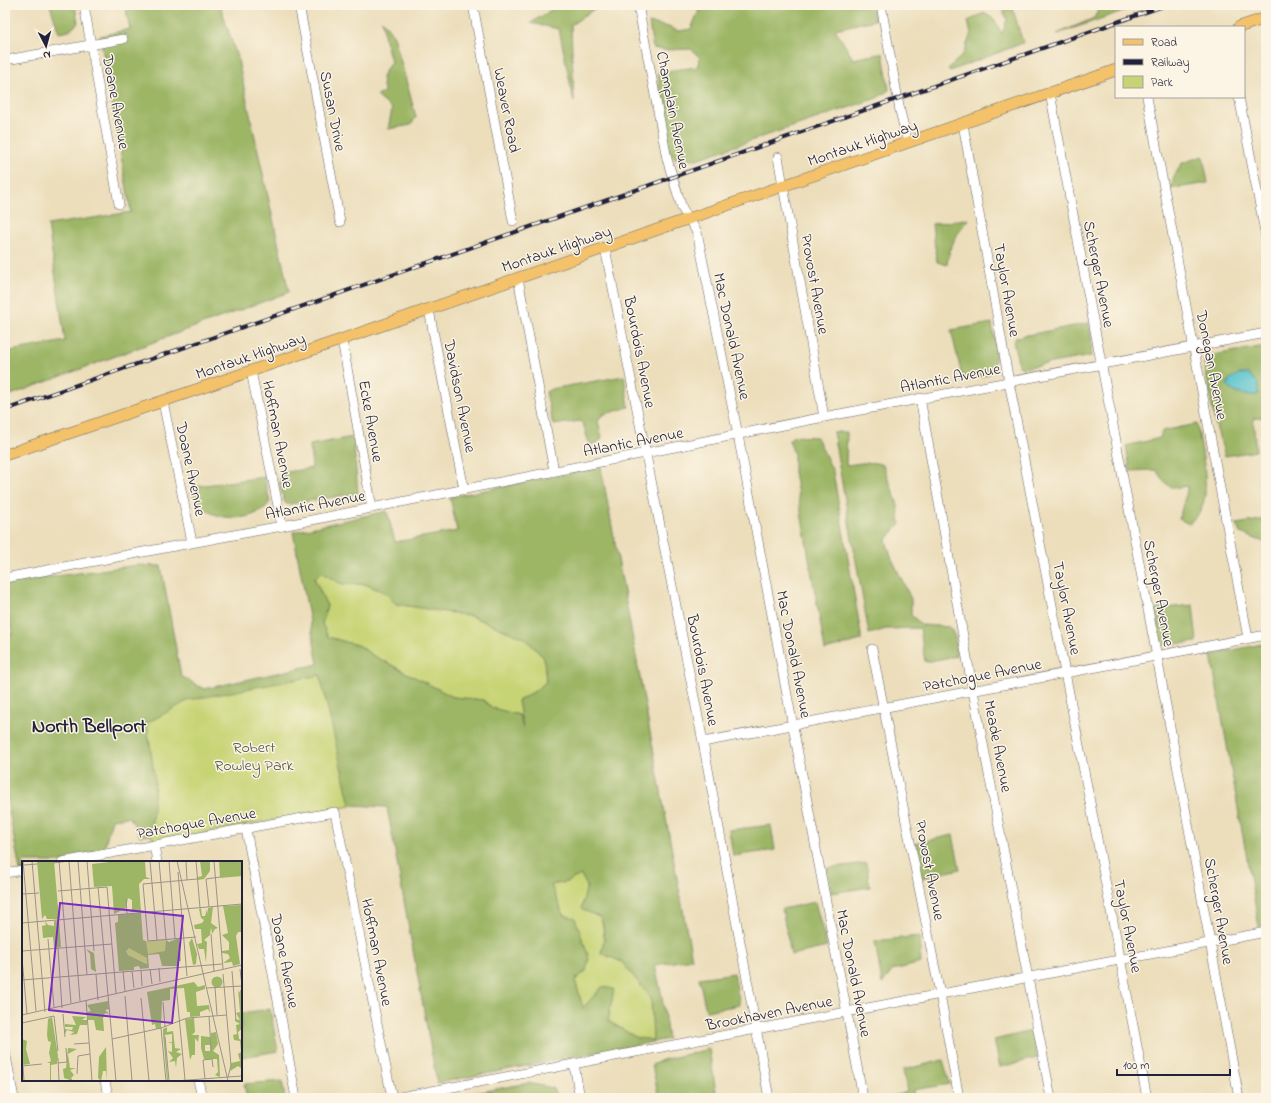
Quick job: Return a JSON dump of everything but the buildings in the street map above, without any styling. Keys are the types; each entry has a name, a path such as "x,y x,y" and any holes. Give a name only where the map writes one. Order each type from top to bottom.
{"main road":[{"path":"1242,26 1266,18"},
{"name":"Montauk Highway","path":"5,455 251,372 1115,70"}],"street":[{"name":"Doane Avenue","path":"84,5 119,204"},
{"name":"Susan Drive","path":"299,5 340,222"},
{"name":"Weaver Road","path":"473,5 514,221"},
{"name":"Champlain Avenue","path":"638,5 667,159 682,208 689,219"},
{"path":"881,5 899,105 908,143"},
{"path":"12,59 123,39"},
{"name":"Scherger Avenue","path":"1050,93 1239,1098"},
{"name":"Donegan Avenue","path":"1147,98 1195,346 1248,638"},
{"path":"1239,98 1266,237"},
{"name":"Taylor Avenue","path":"963,124 1009,382 1147,1098"},
{"name":"Provost Avenue","path":"778,157 824,417"},
{"name":"Mac Donald Avenue","path":"689,219 697,232 738,435 863,1098"},
{"name":"Bourdois Avenue","path":"605,248 703,742 769,1098"},
{"path":"518,278 554,471"},
{"name":"Davidson Avenue","path":"429,310 464,489"},
{"name":"Atlantic Avenue","path":"5,578 282,526 920,398 1266,333"},
{"name":"Ecke Avenue","path":"342,340 372,508"},
{"name":"Hoffman Avenue","path":"251,372 282,526"},
{"name":"Meade Avenue","path":"920,398 972,691 1029,977 1051,1098"},
{"name":"Doane Avenue","path":"163,402 192,542"},
{"name":"Patchogue Avenue","path":"703,742 794,726 1266,635"},
{"name":"Provost Avenue","path":"872,649 959,1098"},
{"name":"Hoffman Avenue","path":"335,812 392,1098"},
{"name":"Patchogue Avenue","path":"67,861 335,812"},
{"name":"Doane Avenue","path":"246,829 296,1098"},
{"path":"154,845 157,861"},
{"path":"5,873 22,870"},
{"name":"Brookhaven Avenue","path":"395,1098 1266,932"},
{"path":"5,1051 14,1098"},
{"path":"574,1064 580,1098"},
{"path":"105,1081 108,1098"},
{"path":"198,1081 202,1098"}],"green space":[{"path":"50,5 75,5 78,23 69,31 59,33"},
{"path":"125,5 220,5 238,60 289,292 5,397 5,352 65,341 48,225 131,212 100,36 130,29"},
{"path":"554,5 576,5 594,9 571,25 574,102 559,29 531,23 554,8"},
{"path":"701,5 872,5 875,20 835,29 853,59 883,53 889,90 877,98 697,159 675,158 665,150 658,72 697,67 700,58 691,49 664,50 653,48 649,23 669,27 678,31 691,29"},
{"path":"1101,5 1140,5 1057,34 1094,18"},
{"path":"1012,6 1023,43 950,71 948,69 963,54 971,34 968,21 984,13 994,19 1002,34 1007,19 1003,11"},
{"path":"382,20 394,36 416,117 411,125 388,129 392,109 377,96 384,92 382,77 391,61 385,40"},
{"path":"1203,156 1208,183 1170,189 1175,175 1182,163"},
{"path":"968,219 954,240 947,265 937,262 932,224"},
{"path":"992,323 996,357 992,369 988,375 963,380 951,330"},
{"path":"1089,323 1092,343 1091,356 1023,368 1019,366 1013,341 1017,337"},
{"path":"1266,346 1266,417 1253,419 1256,451 1225,456 1215,423 1204,362 1207,356"},
{"path":"624,376 629,407 602,415 598,421 602,437 599,442 591,445 584,426 580,421 553,425 546,392 551,389"},
{"path":"1197,424 1203,457 1205,492 1200,512 1189,524 1179,519 1188,486 1173,488 1164,482 1156,470 1130,471 1126,446 1160,438 1162,431"},
{"path":"833,432 847,432 846,465 869,463 883,465 898,505 900,524 886,540 891,557 911,599 911,615 922,625 950,627 955,637 956,656 925,662 920,628 886,629 869,634"},
{"path":"793,436 817,437 833,472 861,634 861,640 825,650 794,472 794,454 789,440"},
{"path":"353,437 358,493 290,504 285,503 279,485 281,473 312,468 310,445"},
{"path":"601,467 692,959 655,965 662,997 668,1039 437,1083 387,807 350,805 320,675 189,700 147,723 155,781 151,835 140,836 130,817 112,819 104,848 65,861 22,861 21,876 5,790 5,635 12,634 5,597 5,583 138,565 161,566 181,676 204,689 318,664 293,532 387,511 395,542 457,531 450,497","holes":["322,573 342,584 365,584 384,592 396,604 471,616 526,639 544,658 546,682 535,691 518,701 523,728 519,715 492,708 483,700 453,697 372,655 360,646 328,637 322,624 327,606 314,578","581,875 587,886 581,909 601,918 604,931 601,953 622,962 651,998 653,1040 637,1038 608,1021 614,989 602,987 583,1008 575,980 586,971 589,958 575,918 563,915 551,885 566,882"]},
{"path":"264,477 270,502 264,509 248,516 229,518 211,513 196,501 191,493 198,486"},
{"path":"1266,519 1266,548 1264,542 1240,533 1236,524"},
{"path":"322,573 342,584 365,584 384,592 396,604 471,616 526,639 544,658 546,682 535,691 518,701 525,735 519,715 492,708 483,700 453,697 372,655 360,646 328,637 322,624 327,606 314,578"},
{"path":"1193,605 1197,642 1161,645 1156,609"},
{"path":"1266,643 1266,925 1259,927 1211,655"},
{"name":"Robert Rowley Park","path":"327,673 351,806 153,842 129,709"},
{"path":"771,825 775,850 733,856 729,830"},
{"path":"953,835 960,869 921,878 916,843"},
{"path":"866,863 870,887 831,893 827,868"},
{"path":"581,874 595,902 602,922 604,933 601,953 622,962 651,998 654,1040 637,1038 608,1021 610,1011 602,988 583,1008 575,980 586,971 551,885 566,882"},
{"path":"815,902 827,947 791,955 782,909"},
{"path":"919,936 921,963 893,970 882,984 875,941"},
{"path":"734,973 740,1005 706,1011 699,978"},
{"path":"270,1009 278,1051 242,1057 242,1013"},
{"path":"1031,1031 1037,1058 1000,1067 994,1040"},
{"path":"709,1049 717,1098 659,1098 652,1065 662,1060"},
{"path":"943,1060 950,1084 913,1090 914,1098 886,1098 907,1092 903,1070"},
{"path":"282,1081 285,1098 247,1098 244,1084"},
{"path":"528,1083 553,1088 557,1098 448,1098"}],"water":[{"path":"1239,374 1248,374 1258,383 1258,395 1241,394 1230,389 1227,385 1230,379"}],"railway":[{"path":"5,410 1166,5"}],"district":[{"name":"North Bellport","path":"89,725"}]}
